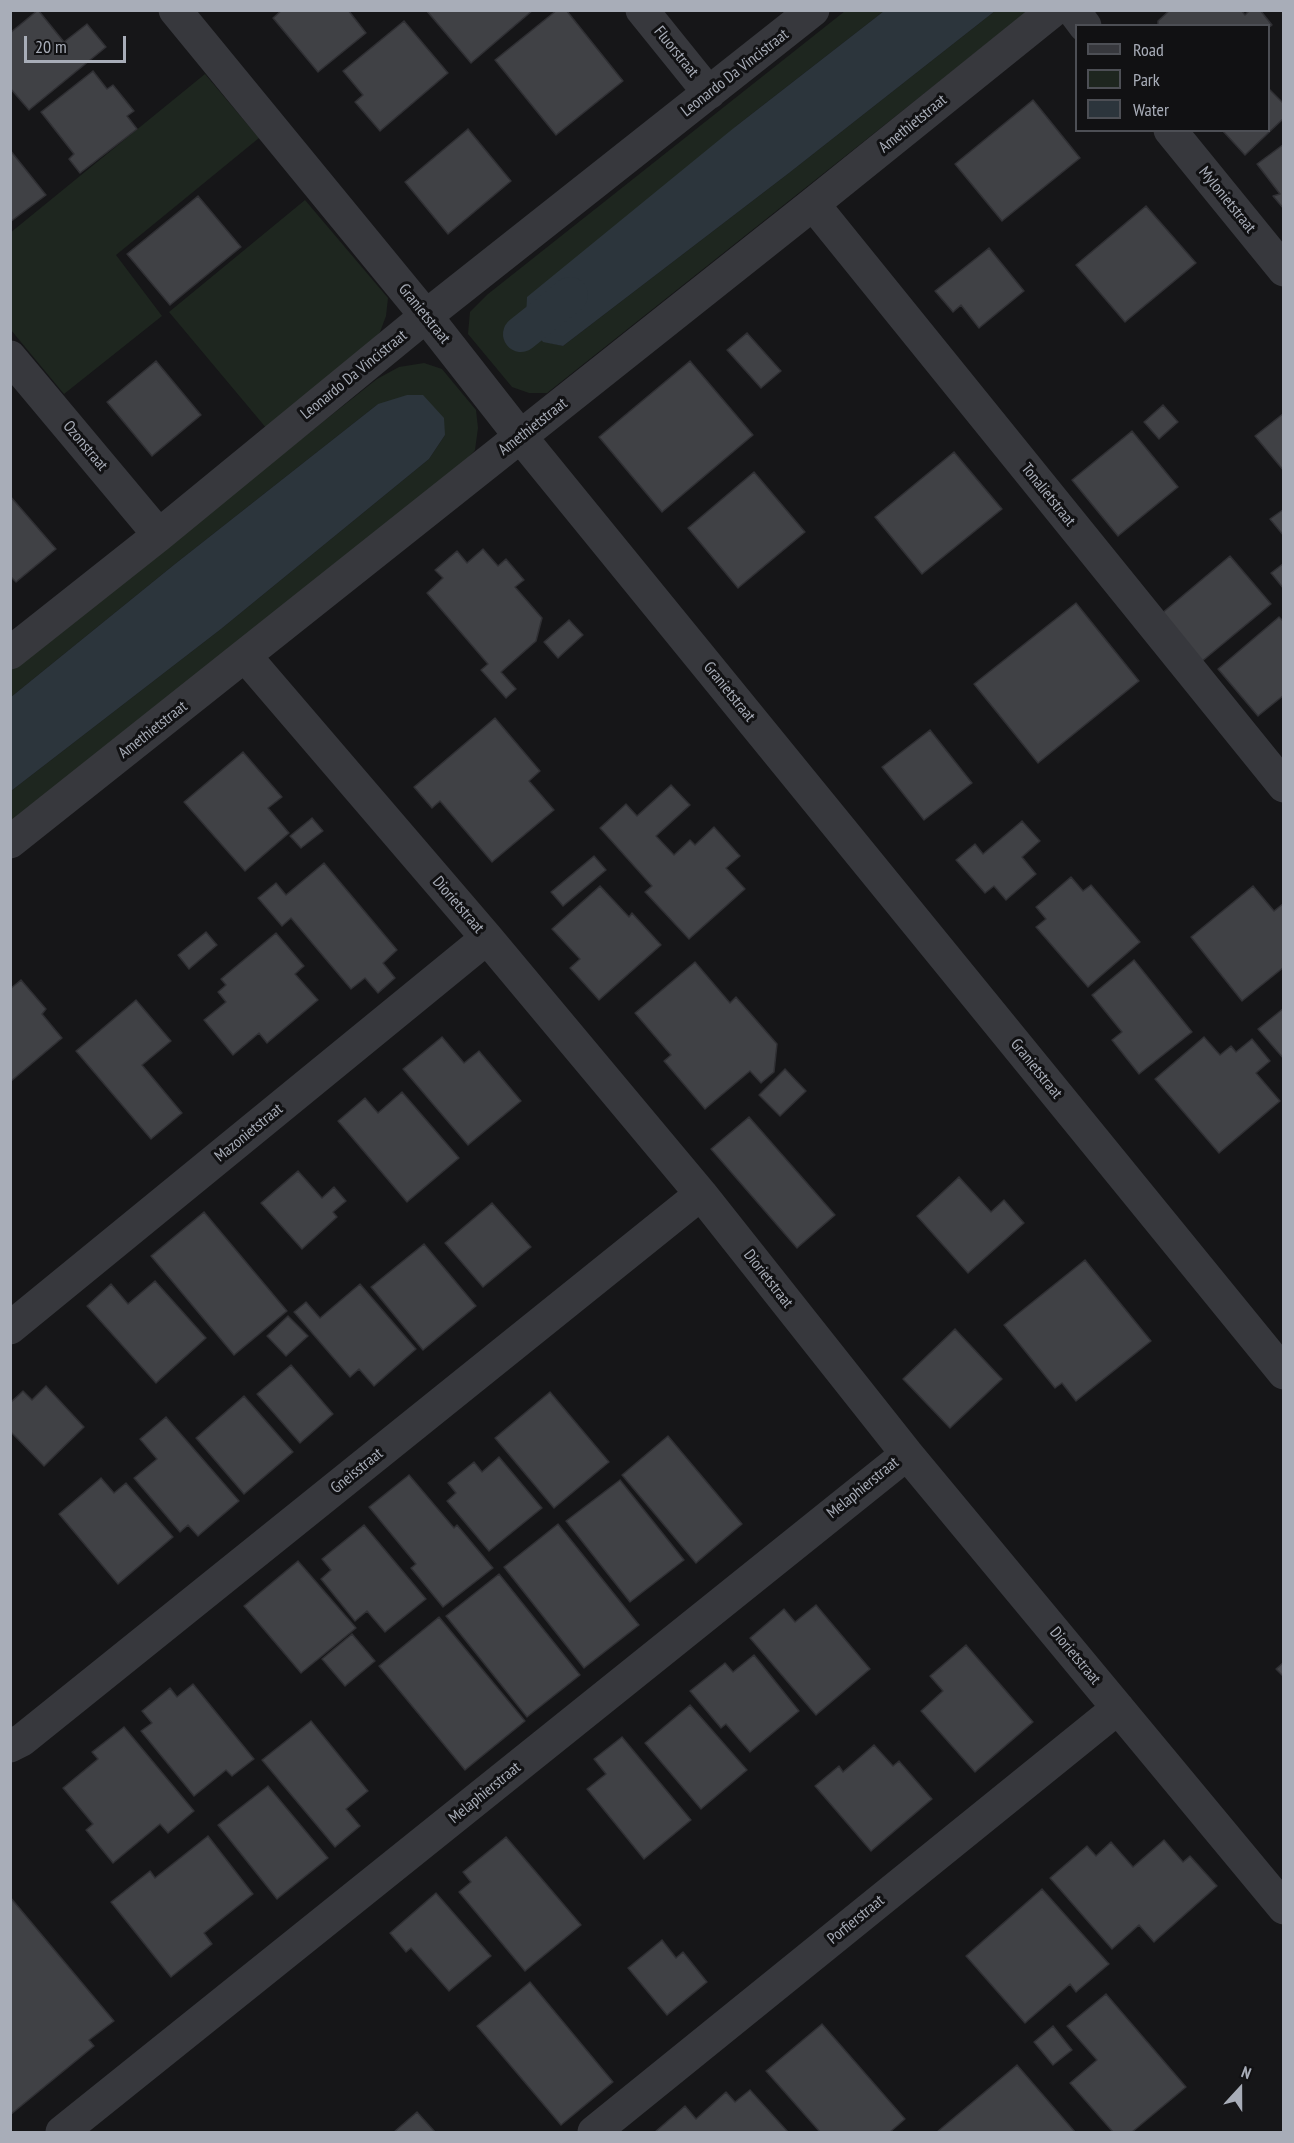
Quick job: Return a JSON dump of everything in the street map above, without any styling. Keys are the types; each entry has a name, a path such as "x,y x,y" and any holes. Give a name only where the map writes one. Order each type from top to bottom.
{"street":[{"name":"Granietstraat","path":"176,10 1284,1373"},
{"name":"Fluorstraat","path":"642,10 710,93"},
{"name":"Leonardo Da Vincistraat","path":"10,653 159,535 426,316 813,10"},
{"name":"Amethietstraat","path":"10,842 246,657 1054,10"},
{"path":"1072,10 1083,24"},
{"name":"Mylonietstraat","path":"1172,132 1284,270"},
{"name":"Tonalietstraat","path":"813,204 1284,786"},
{"name":"Ozonstraat","path":"10,357 159,535"},
{"name":"Diorietstraat","path":"246,657 487,938 701,1194 907,1454 1284,1908"},
{"name":"Mazonietstraat","path":"10,1328 487,938"},
{"name":"Gneisstraat","path":"10,1746 22,1740 701,1194"},
{"name":"Melaphierstraat","path":"63,2133 907,1454"},
{"name":"Porfierstraat","path":"594,2133 1118,1708"}],"green space":[{"path":"845,11 884,11 735,127 543,341 563,346 995,11 1028,11 547,393 529,393 512,387 468,334 470,312 488,294"},
{"path":"205,74 259,138 116,255 162,316 64,394 11,330 10,233"},
{"path":"305,200 388,298 386,316 380,332 369,346 267,429 169,312"},
{"path":"424,363 442,369 476,410 478,428 475,450 462,465 11,822 11,791 221,629 429,459 445,435 378,404 11,697 11,669 377,379 399,367"}],"water":[{"path":"884,11 995,11 563,346 543,342 526,318 527,297 735,127"},
{"path":"407,395 423,395 444,418 445,435 429,459 221,629 11,791 11,697 378,404"}],"building":[{"path":"38,10 64,42 87,24 106,47 29,110 10,88 10,33"},
{"path":"282,10 348,10 366,33 318,72 273,18"},
{"path":"426,10 533,10 471,63"},
{"path":"557,10 566,10 623,81 556,135 495,60"},
{"path":"1170,10 1241,10 1245,15 1250,10 1260,10 1272,25 1158,24 1158,21"},
{"path":"404,21 448,73 380,131 355,102 363,95 343,71"},
{"path":"93,71 107,89 113,85 134,111 127,116 137,129 80,173 69,159 74,154 41,112"},
{"path":"1270,90 1284,104 1284,118 1270,131"},
{"path":"1033,100 1080,158 1002,221 955,164"},
{"path":"468,129 511,181 448,234 405,182"},
{"path":"1224,132 1269,132 1245,155"},
{"path":"1284,144 1284,209 1273,196 1280,194 1257,164"},
{"path":"10,150 46,195 10,222"},
{"path":"198,196 241,247 170,305 127,254"},
{"path":"1146,206 1196,263 1125,322 1076,265"},
{"path":"989,248 1024,291 979,328 961,305 953,312 935,291"},
{"path":"747,333 781,371 761,388 727,350"},
{"path":"156,361 201,415 152,456 107,402"},
{"path":"690,361 753,435 662,512 599,437"},
{"path":"1163,405 1178,422 1159,439 1144,422"},
{"path":"1284,413 1284,471 1255,436"},
{"path":"1132,431 1178,487 1118,536 1072,480"},
{"path":"954,452 1002,509 922,574 875,517"},
{"path":"754,472 805,532 738,588 688,528"},
{"path":"10,496 56,549 16,582 10,576"},
{"path":"1284,509 1284,536 1270,519"},
{"path":"483,549 498,566 506,559 524,580 515,587 542,618 536,641 501,672 516,689 506,698 481,670 488,664 427,593 443,578 435,570 457,551 467,563"},
{"path":"1230,556 1271,604 1201,662 1161,614"},
{"path":"1284,563 1284,589 1271,573"},
{"path":"1076,603 1139,681 1038,763 974,684"},
{"path":"1279,617 1284,622 1284,695 1258,716 1218,669"},
{"path":"569,620 583,635 558,658 544,642"},
{"path":"495,718 540,771 529,781 554,810 492,862 440,801 432,808 414,787"},
{"path":"930,730 972,783 924,820 882,767"},
{"path":"243,752 282,797 268,808 289,833 245,871 184,802"},
{"path":"671,785 690,805 656,836 674,855 690,840 695,845 714,827 740,856 726,868 745,889 689,939 645,892 652,886 600,828 626,804 637,816"},
{"path":"312,818 323,831 301,848 290,836"},
{"path":"1022,821 1040,841 1022,857 1036,874 1006,900 994,886 985,893 956,860 975,844 983,854"},
{"path":"594,856 606,870 563,906 551,892"},
{"path":"324,863 397,950 383,963 395,978 378,993 365,978 351,989 291,918 282,926 258,898 276,883 286,895"},
{"path":"1071,877 1083,891 1091,885 1140,942 1088,987 1036,927 1046,919 1036,907"},
{"path":"600,886 629,917 632,913 661,945 599,1000 570,968 580,959 552,929"},
{"path":"1253,886 1274,911 1284,903 1284,967 1242,1001 1191,937"},
{"path":"206,932 217,945 189,969 178,955"},
{"path":"276,933 304,966 295,974 318,1000 267,1043 259,1033 233,1055 204,1020 226,1002 218,992 226,985 221,979"},
{"path":"1134,960 1192,1032 1139,1074 1112,1040 1122,1032 1092,995"},
{"path":"695,962 730,1003 736,997 777,1044 774,1072 761,1083 750,1071 705,1109 664,1061 671,1055 635,1013"},
{"path":"21,980 46,1009 42,1014 62,1038 10,1082 10,989"},
{"path":"136,1000 171,1041 142,1065 182,1113 151,1139 76,1051"},
{"path":"1284,1008 1284,1059 1258,1029"},
{"path":"442,1037 464,1063 479,1051 521,1101 468,1145 403,1069"},
{"path":"1204,1037 1220,1055 1231,1046 1236,1052 1252,1039 1270,1061 1256,1073 1280,1101 1219,1153 1155,1079"},
{"path":"785,1069 806,1091 780,1116 759,1095"},
{"path":"402,1092 459,1158 407,1202 338,1121 365,1098 378,1113"},
{"path":"749,1117 835,1215 797,1248 711,1149"},
{"path":"298,1171 322,1198 334,1187 346,1201 333,1212 337,1217 302,1249 261,1203"},
{"path":"959,1177 991,1212 1004,1200 1024,1223 968,1273 917,1216"},
{"path":"492,1203 531,1247 483,1287 445,1243"},
{"path":"204,1212 287,1311 234,1355 151,1256"},
{"path":"424,1244 476,1306 423,1350 371,1287"},
{"path":"1085,1260 1151,1341 1076,1401 1062,1383 1055,1388 1004,1325"},
{"path":"155,1281 206,1338 156,1383 87,1306 111,1284 128,1304"},
{"path":"360,1284 416,1349 374,1386 359,1369 350,1377 294,1312 306,1302 320,1318"},
{"path":"288,1316 308,1336 286,1356 267,1336"},
{"path":"955,1329 1002,1379 950,1428 903,1379"},
{"path":"291,1365 333,1414 300,1443 257,1394"},
{"path":"46,1386 84,1427 44,1466 10,1431 10,1403 23,1391 32,1400"},
{"path":"550,1392 609,1462 554,1508 495,1438"},
{"path":"244,1396 293,1452 244,1494 196,1438"},
{"path":"166,1417 239,1501 198,1536 188,1525 180,1532 134,1478 157,1459 140,1439"},
{"path":"668,1436 742,1524 696,1563 622,1475"},
{"path":"499,1457 542,1508 489,1551 447,1501 456,1493 448,1483 474,1462 482,1472"},
{"path":"409,1475 454,1528 457,1525 493,1568 443,1607 411,1568 416,1564 369,1507"},
{"path":"101,1478 114,1493 126,1483 173,1537 118,1584 59,1514"},
{"path":"620,1480 684,1560 630,1602 566,1521"},
{"path":"558,1524 639,1625 584,1668 504,1567"},
{"path":"364,1525 426,1599 385,1632 367,1611 355,1621 321,1579 331,1570 322,1559"},
{"path":"298,1561 356,1628 301,1673 244,1606"},
{"path":"499,1574 580,1675 527,1717 446,1616"},
{"path":"816,1605 870,1669 816,1715 750,1638 784,1609 795,1622"},
{"path":"439,1617 525,1721 465,1770 379,1666"},
{"path":"352,1634 375,1661 345,1686 322,1659"},
{"path":"966,1645 1033,1722 975,1772 921,1711 943,1691 930,1676"},
{"path":"754,1655 799,1711 750,1752 726,1724 721,1728 690,1691 725,1663 733,1672"},
{"path":"1284,1662 1284,1677 1276,1669"},
{"path":"193,1684 254,1759 232,1776 226,1770 194,1796 141,1731 152,1723 142,1711 170,1688 177,1697"},
{"path":"690,1705 747,1770 701,1809 645,1743"},
{"path":"311,1721 368,1791 346,1809 360,1826 335,1847 262,1760"},
{"path":"124,1727 194,1811 168,1833 160,1824 113,1863 86,1830 93,1824 63,1788 98,1759 92,1752"},
{"path":"622,1737 691,1820 644,1859 587,1789 606,1774 594,1759"},
{"path":"874,1745 893,1766 899,1761 932,1799 871,1851 815,1786 839,1766 843,1772"},
{"path":"268,1786 328,1858 277,1899 218,1825"},
{"path":"208,1836 253,1894 204,1933 212,1944 171,1977 111,1902 150,1871 155,1878"},
{"path":"506,1837 581,1925 525,1971 459,1892 471,1882 463,1872"},
{"path":"1164,1840 1183,1862 1190,1856 1217,1886 1154,1942 1139,1925 1112,1949 1050,1878 1087,1846 1096,1856 1111,1842 1133,1867"},
{"path":"1042,1889 1109,1964 1076,1992 1070,1984 1025,2023 966,1956"},
{"path":"436,1893 491,1956 449,1991 411,1948 406,1952 390,1933"},
{"path":"10,1897 114,2021 89,2040 94,2046 10,2115"},
{"path":"662,1940 676,1958 683,1952 707,1982 667,2015 628,1968"},
{"path":"530,1982 613,2082 561,2125 477,2026"},
{"path":"1106,1994 1186,2087 1132,2132 1113,2132 1070,2083 1097,2060 1067,2026"},
{"path":"822,2024 905,2119 890,2132 820,2132 766,2071"},
{"path":"1053,2026 1072,2050 1053,2065 1034,2042"},
{"path":"1017,2065 1075,2132 937,2132"},
{"path":"750,2090 788,2132 655,2132 685,2106 696,2119 726,2092 735,2102"},
{"path":"417,2112 435,2132 394,2132"}],"waterway":[{"path":"521,334 570,295"}]}
